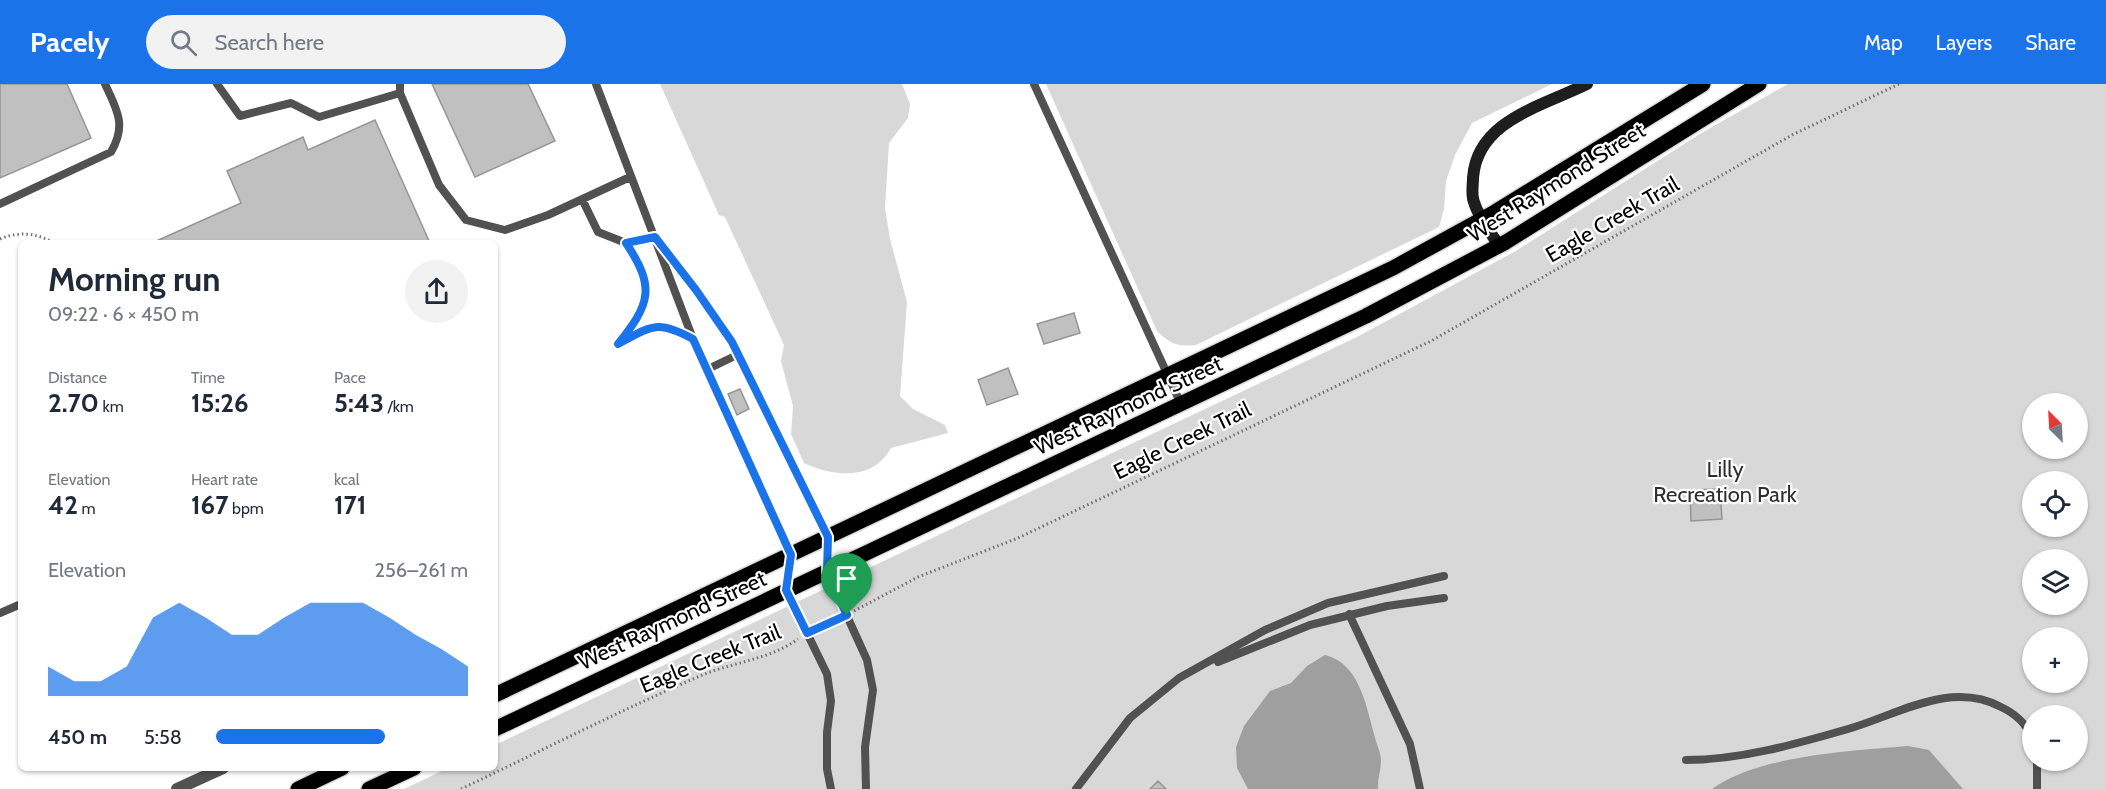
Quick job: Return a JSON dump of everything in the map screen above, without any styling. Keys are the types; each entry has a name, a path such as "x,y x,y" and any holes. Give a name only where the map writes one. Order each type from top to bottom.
{"main road":[{"name":"West Raymond Street","path":"498,694 1341,294 1483,219 1703,84"},
{"name":"West Raymond Street","path":"498,728 1366,316 1499,246 1759,84"},
{"path":"298,789 336,771"},
{"path":"369,789 405,771"}],"street":[{"path":"1499,246 1473,201 1472,188 1476,159 1486,140 1508,122 1587,84"},
{"path":"177,789 216,771"}],"lane":[{"path":"0,204 111,152 120,136 117,110 105,84"},
{"path":"217,84 221,93 240,116 291,103 320,117 400,88 439,185 466,220 505,230 548,215 630,177"},
{"path":"596,84 693,339 791,555 786,590 827,674 831,701 827,732 827,769 831,789"},
{"path":"1034,84 1181,404"},
{"path":"582,199 598,232 626,243 655,237"},
{"path":"655,237 696,290 739,354 828,537 827,572 867,660 873,690 865,747 866,789"},
{"path":"626,243 640,263 647,292 640,316 618,344 651,327 671,327 693,339"},
{"path":"706,370 739,354"},
{"path":"1076,789 1130,718 1179,678 1266,630 1328,603 1444,576"},
{"path":"1179,678 1310,625 1349,614 1444,598"},
{"path":"0,613 18,605"},
{"path":"1349,614 1410,744 1420,789"},
{"path":"1686,760 1706,760 1776,748 1850,729 1902,708 1951,697 1985,698 2012,712 2022,721"},
{"path":"2037,771 2037,789"}],"path":[{"name":"Eagle Creek Trail","path":"461,789 664,691 718,668 786,647 807,633 847,615 918,577 1018,538 1431,341 1521,292 1792,135 1899,84"},
{"path":"0,239 19,234 30,234 43,236 49,240"}],"green space":[{"path":"660,84 902,84 910,104 908,118 889,143 885,208 890,239 907,302 900,396 913,409 945,425 948,433 891,448 883,459 863,471 840,473 804,463 791,434 793,406 781,361 784,345 725,217 719,215"},
{"path":"1046,84 1552,84 1472,123 1455,155 1446,181 1444,209 1439,227 1190,346 1175,344 1157,331"},
{"name":"Lilly Recreation Park","path":"1788,84 2106,84 2106,789 404,789 442,771 498,771 498,744 1357,337 1514,252 1703,132"}],"shaded area":[{"path":"1325,655 1346,667 1364,698 1381,758 1378,789 1248,789 1237,768 1236,747 1244,726 1270,691 1291,683 1307,666"},
{"path":"1908,746 1929,750 1963,789 1712,789 1754,769 1780,762 1833,753"}],"building":[{"path":"0,84 67,84 91,138 0,178"},
{"path":"432,84 528,84 555,141 475,177"},
{"path":"375,120 429,240 159,240 241,203 227,171 303,137 308,150"},
{"path":"1074,313 1080,333 1044,344 1037,324"},
{"path":"1008,368 1018,394 987,405 978,380"},
{"path":"740,389 749,409 737,415 728,394"},
{"path":"1720,489 1722,519 1691,521 1690,490"},
{"path":"1158,781 1166,789 1150,789"}],"route":[{"path":"655,237 732,342 828,537 827,572 847,615 807,633 786,590 791,555 693,339 671,327 651,327 618,344 640,316 647,292 640,263 626,243 655,237"}]}
